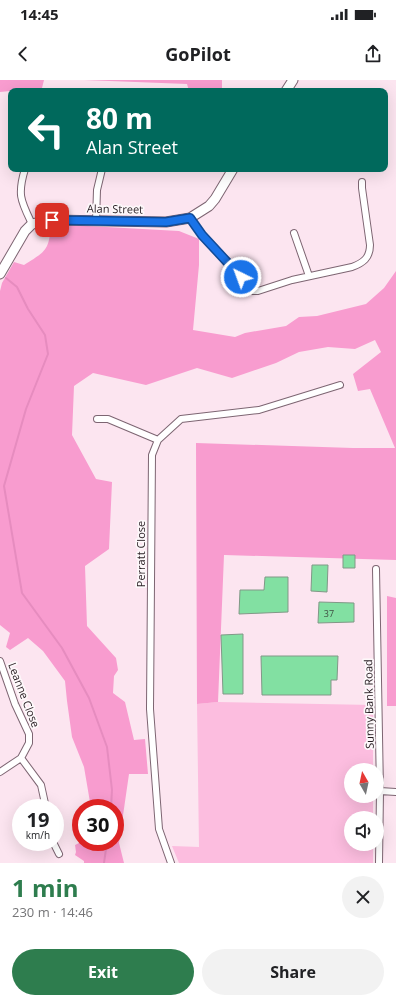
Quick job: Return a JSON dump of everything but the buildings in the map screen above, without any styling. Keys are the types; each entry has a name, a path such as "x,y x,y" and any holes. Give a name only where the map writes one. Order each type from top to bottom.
{"street":[{"path":"0,274 25,231 32,224 22,204 20,194 20,184 24,172"},
{"path":"96,221 97,190 101,172"},
{"name":"Alan Street","path":"32,224 52,220 166,222 190,218 209,206 231,172"},
{"path":"190,218 202,235 237,272 250,290 258,291 292,280 360,265 366,259 370,250 370,245 362,182"},
{"path":"294,233 309,276"},
{"name":"Perratt Close","path":"171,863 159,829 150,709 152,455 158,440 181,419 259,410 340,385"},
{"path":"97,419 108,419 158,440"},
{"name":"Sunny Bank Road","path":"376,569 379,763"},
{"name":"Leanne Close","path":"0,661 15,704 29,734 29,743 20,758 0,772"},
{"path":"20,758 41,784 44,799"},
{"path":"384,791 396,792"},
{"name":"Sunny Bank Road","path":"379,863 380,803"}],"shaded area":[{"path":"0,80 44,80 42,88 8,88 8,91 0,92"},
{"path":"84,80 222,80 222,88 188,88 187,84"},
{"path":"51,224 179,231 199,239 199,265 193,330 235,337 245,333 286,326 299,317 317,316 366,304 384,288 396,271 396,560 224,555 218,702 197,704 196,443 395,448 370,389 358,391 353,374 381,352 375,340 355,349 328,347 299,352 276,363 232,378 197,368 146,385 93,373 74,386 72,435 96,479 112,482 109,549 85,566 87,626 116,658 118,670 114,676 113,693 125,702 134,740 145,739 148,774 129,774 124,808 124,799 89,799 84,767 72,737 65,681 43,651 28,638 10,650 6,647 10,633 0,625 0,291 2,283 14,262 24,265 42,253 49,240"},
{"path":"387,596 396,598 396,706 387,706"},
{"path":"218,702 373,705 373,763 344,763 344,803 373,803 373,811 344,811 344,851 373,851 373,863 179,863 172,846 199,847 197,704"},
{"path":"121,851 124,863 84,863 84,861 75,855 76,852"}],"waterway":[{"path":"6,278 17,287 28,309 45,335 48,354 26,409 4,486 22,593 62,648 89,698 107,747 112,790 112,799"},
{"path":"104,863 106,851"}],"route":[{"path":"52,220 166,222 190,218 202,235 241,277"}]}
